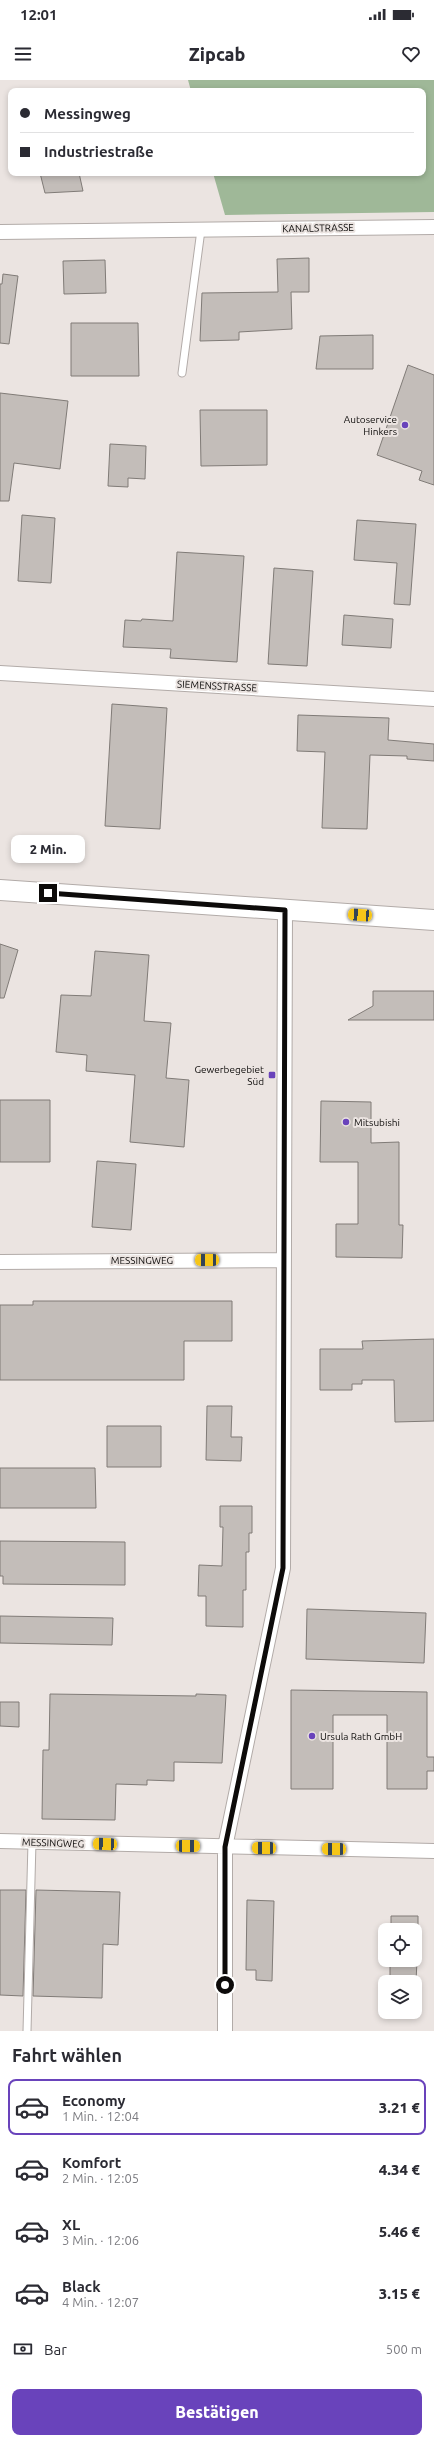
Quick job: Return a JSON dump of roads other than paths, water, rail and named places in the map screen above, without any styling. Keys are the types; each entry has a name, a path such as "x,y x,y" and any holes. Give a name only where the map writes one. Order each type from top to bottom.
{"street":[{"name":"KANALSTRASSE","path":"0,232 434,227"},
{"name":"SIEMENSSTRASSE","path":"0,672 434,699"},
{"path":"0,890 434,920"},
{"path":"225,2031 225,1847 283,1568 285,910"},
{"name":"MESSINGWEG","path":"0,1262 284,1260"},
{"name":"MESSINGWEG","path":"0,1841 434,1851"}],"lane":[{"path":"182,373 201,230"},
{"path":"27,2031 32,1842"}],"place":[{"name":"Autoservice Hinkers","path":"405,425"},
{"name":"Gewerbegebiet Süd","path":"272,1075"},
{"name":"Mitsubishi","path":"346,1122"},
{"name":"Ursula Rath GmbH","path":"312,1736"}]}
